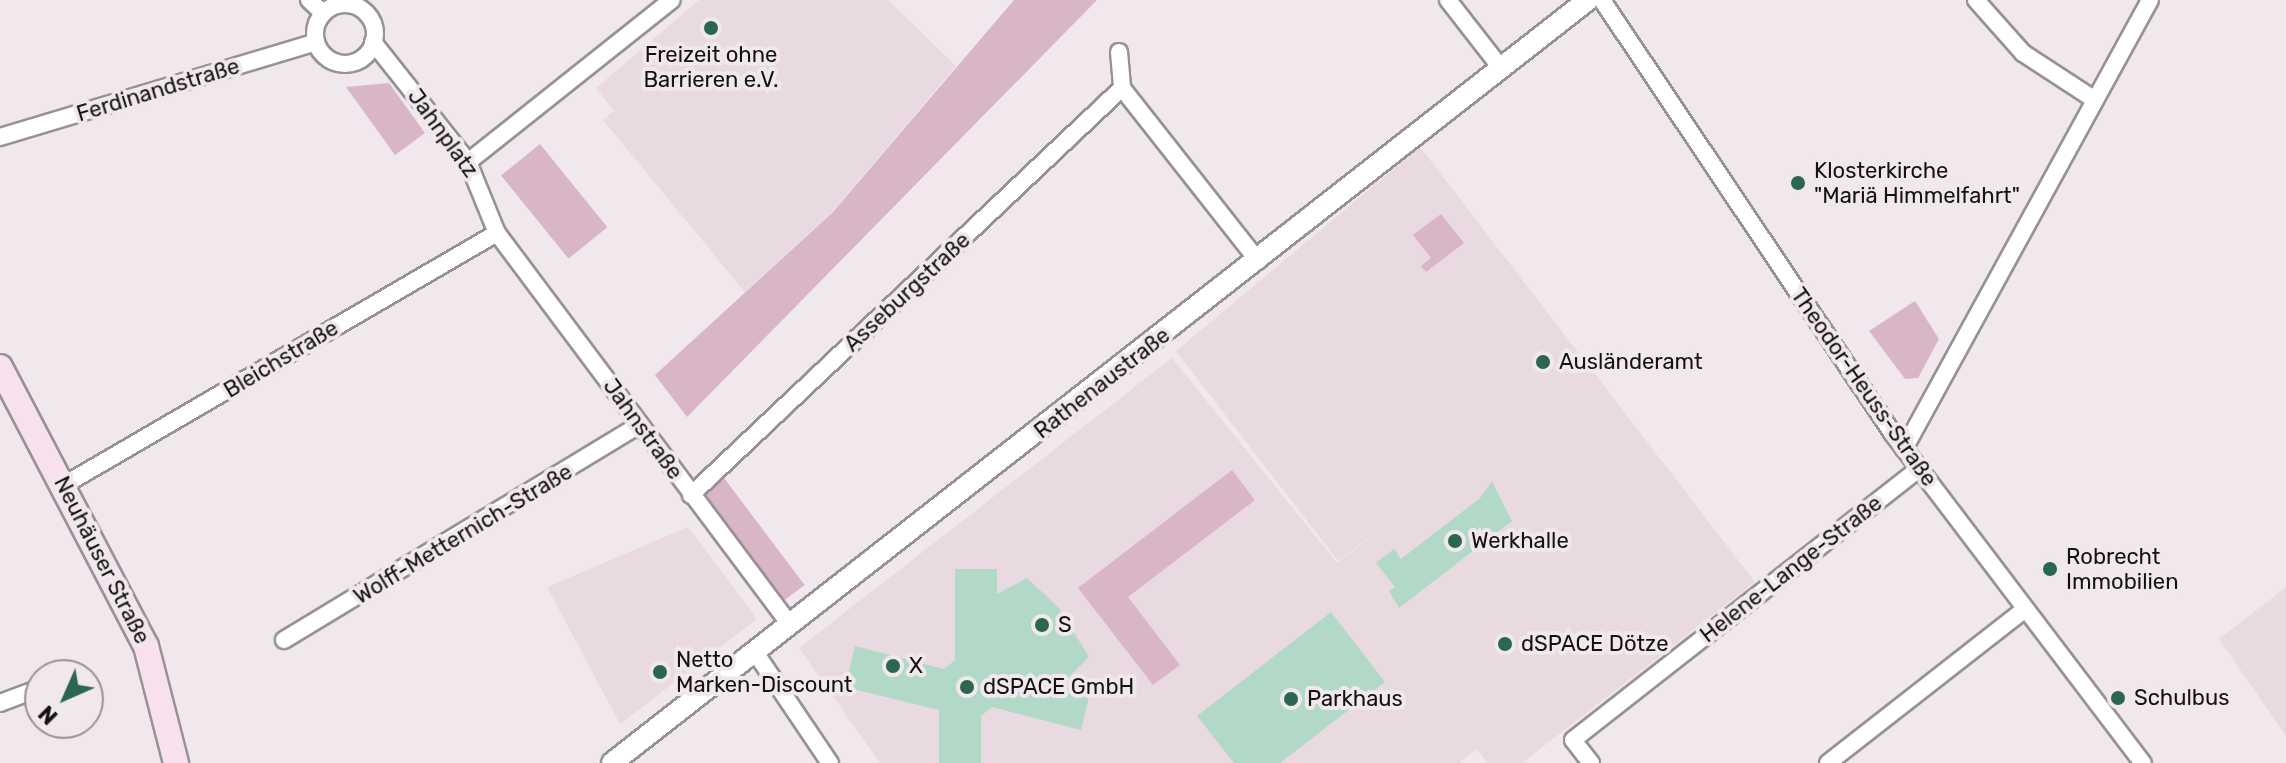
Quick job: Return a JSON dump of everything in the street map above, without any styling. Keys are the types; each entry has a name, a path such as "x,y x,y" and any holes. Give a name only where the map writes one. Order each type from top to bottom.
{"main road":[{"name":"Neuhäuser Straße","path":"0,367 146,646 176,763"}],"street":[{"path":"309,0 323,13 316,42 328,59 347,64 363,57 373,42"},
{"path":"468,162 672,0"},
{"path":"1448,0 1501,68"},
{"name":"Rathenaustraße","path":"612,763 1588,0"},
{"name":"Theodor-Heuss-Straße","path":"1602,0 1918,469 2143,763"},
{"path":"1976,0 2023,53 2095,100"},
{"path":"1904,449 2150,0"},
{"name":"Jahnplatz","path":"323,13 338,4 355,3 371,20 373,42 468,162 497,233"},
{"name":"Ferdinandstraße","path":"0,137 316,42"},
{"path":"1119,52 1122,88 1258,261"},
{"name":"Asseburgstraße","path":"691,495 1122,88"},
{"name":"Jahnstraße","path":"497,233 790,625"},
{"name":"Bleichstraße","path":"64,485 497,233"},
{"name":"Wolff-Metternich-Straße","path":"284,640 640,424"},
{"name":"Helene-Lange-Straße","path":"1591,763 1573,740 1918,469"},
{"path":"1828,763 2025,609"},
{"path":"755,652 830,763"},
{"path":"0,703 24,694"}],"shaded area":[{"path":"699,0 888,0 956,66 833,211 745,292 603,120 614,111 596,88"},
{"path":"1014,0 1097,0 687,417 655,375 833,212"},
{"path":"389,83 425,133 395,155 346,87"},
{"path":"540,144 607,227 568,259 501,175"},
{"path":"1420,147 1755,582 1522,763 1488,763 1477,749 1459,763 880,763 799,648 1172,358 1337,563 1408,508 1338,561 1176,351"},
{"path":"1441,214 1464,243 1426,272 1421,266 1431,258 1413,235"},
{"path":"1915,301 1939,339 1918,378 1905,379 1869,331"},
{"path":"1232,470 1255,500 1128,597 1180,665 1153,685 1078,588"},
{"path":"724,478 805,585 782,602 702,495"},
{"path":"688,527 757,619 620,724 547,587"},
{"path":"2286,587 2286,736 2219,639"}],"building":[{"name":"Werkhalle","path":"1492,481 1512,521 1399,608 1389,591 1395,587 1376,563 1394,549 1401,559 1480,498"},
{"name":"X","path":"955,569 997,569 997,594 1027,578 1059,608 1089,657 1064,682 1091,689 1081,730 992,707 981,716 981,763 939,763 939,710 845,687 855,646 944,669 955,660"},
{"name":"Parkhaus","path":"1331,612 1385,682 1280,763 1234,763 1197,716"}],"place":[{"name":"Freizeit ohne Barrieren e.V.","path":"711,28"},
{"name":"Klosterkirche \"Mariä Himmelfahrt\"","path":"1798,183"},
{"name":"Ausländeramt","path":"1543,362"},
{"name":"Werkhalle","path":"1455,541"},
{"name":"Robrecht Immobilien","path":"2050,569"},
{"name":"S","path":"1042,625"},
{"name":"dSPACE Dötze","path":"1505,644"},
{"name":"X","path":"893,666"},
{"name":"Netto Marken-Discount","path":"660,672"},
{"name":"dSPACE GmbH","path":"967,687"},
{"name":"Schulbus","path":"2118,698"},
{"name":"Parkhaus","path":"1291,699"}]}
